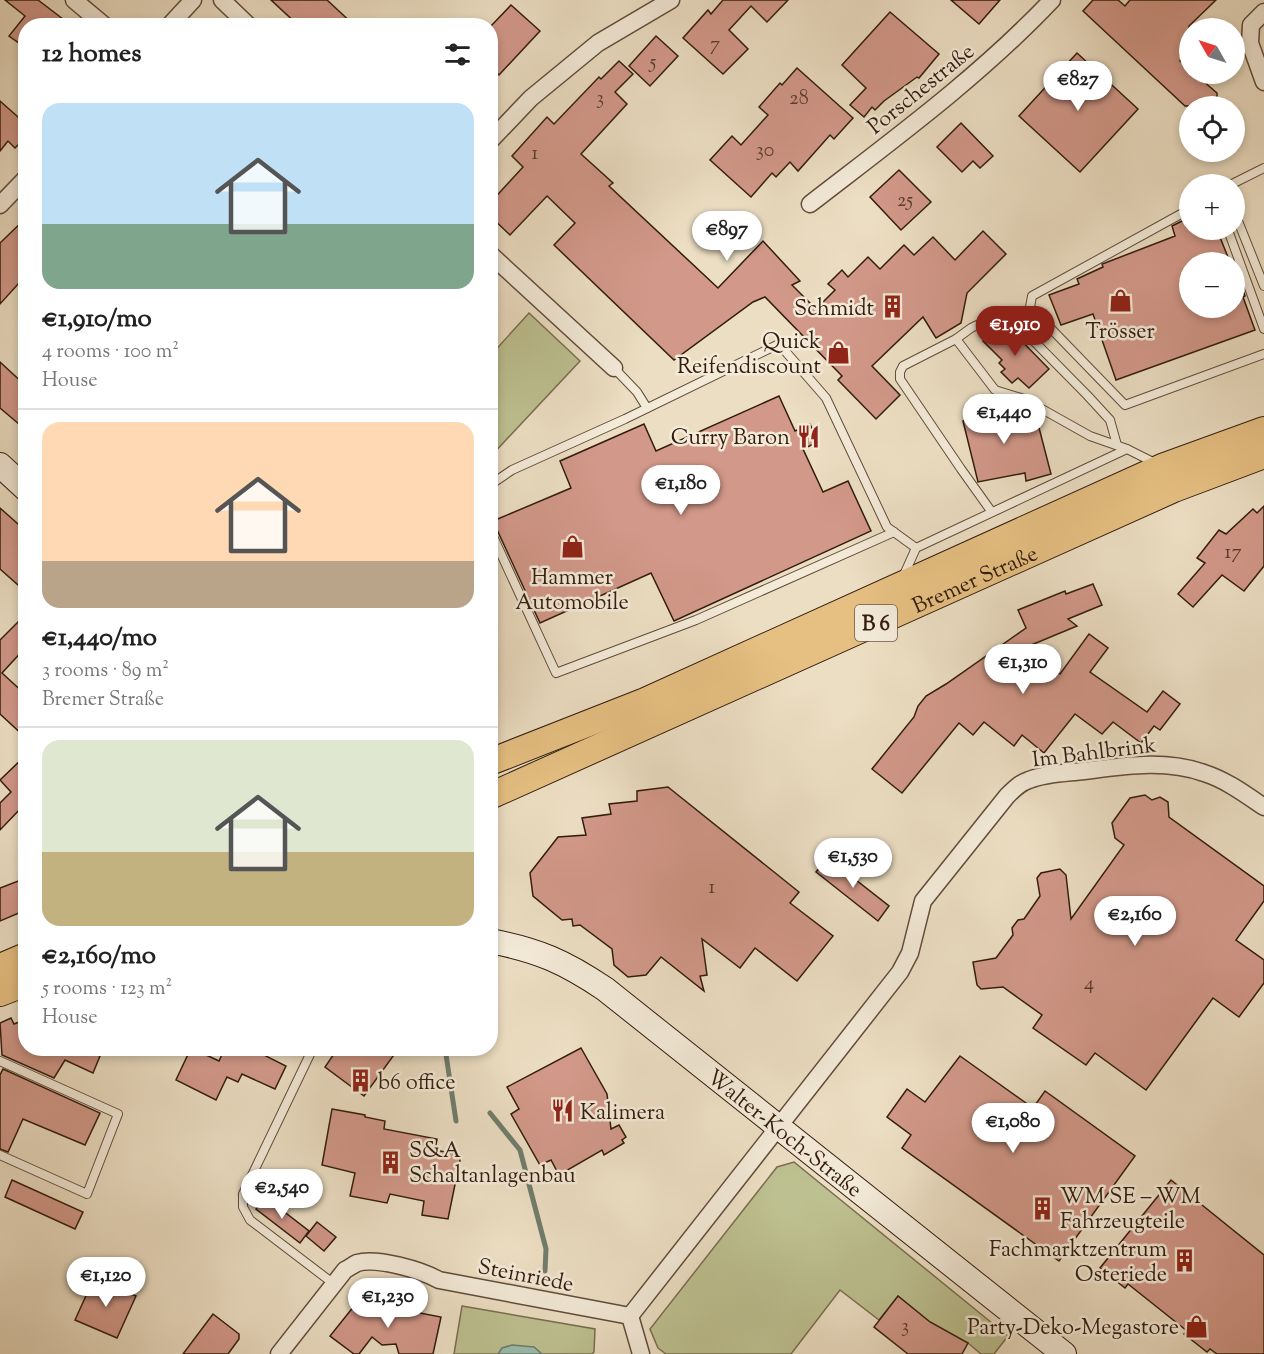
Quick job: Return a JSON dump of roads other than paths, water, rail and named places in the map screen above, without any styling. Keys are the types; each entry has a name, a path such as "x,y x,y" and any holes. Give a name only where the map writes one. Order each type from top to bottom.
{"main road":[{"name":"Bremer Straße","path":"498,759 645,700 1162,467 1264,430"},
{"name":"Bremer Straße","path":"498,792 1174,489 1264,455"},
{"path":"0,967 18,959"},
{"path":"0,993 18,986"}],"street":[{"path":"74,0 95,18"},
{"path":"176,18 193,0"},
{"path":"222,0 241,18"},
{"path":"498,133 531,98 598,43 671,0"},
{"name":"Porschestraße","path":"810,204 966,82 1052,0"},
{"path":"1264,12 1251,25 1250,43 1264,82"},
{"path":"0,205 18,186"},
{"path":"498,261 614,368"},
{"path":"0,465 18,482"},
{"name":"Im Bahlbrink","path":"777,1127 900,972 910,953 923,901 1007,796 1021,784 1031,779 1072,772 1168,765 1216,777 1264,807"},
{"name":"Walter-Koch-Straße","path":"498,943 541,952 584,975 657,1029 1064,1354"},
{"path":"641,1354 630,1316 777,1127"},
{"name":"Steinriede","path":"279,1354 345,1270 370,1261 423,1272 439,1280 630,1316"}],"lane":[{"path":"1245,178 1264,168"},
{"path":"1179,215 1032,296 1030,307 1125,405 1264,354"},
{"path":"1245,238 1264,286"},
{"path":"1232,240 1264,329"},
{"path":"991,511 900,379 903,366 956,339 971,328 1002,313 1011,318 1110,420 1117,445"},
{"path":"956,339 995,390 1024,399 1090,436 1127,449 1162,467"},
{"path":"498,480 512,470 779,344 826,398 887,527 916,548"},
{"path":"614,368 637,392 647,408"},
{"path":"899,587 916,548 1127,449"},
{"path":"498,547 556,673 696,620 894,532"},
{"path":"309,1056 243,1194 243,1207 250,1220 334,1284"},
{"path":"0,1061 118,1114 87,1194 0,1155"}],"waterway":[{"path":"446,1056 456,1121"},
{"path":"490,1113 520,1150 546,1249 545,1271"}],"place":[{"name":"Trösser","path":"1120,301"},
{"name":"Schmidt","path":"892,307"},
{"name":"Quick Reifendiscount","path":"839,353"},
{"name":"Curry Baron","path":"808,436"},
{"name":"Hammer Automobile","path":"572,547"},
{"name":"b6 office","path":"360,1081"},
{"name":"Kalimera","path":"562,1111"},
{"name":"S&A Schaltanlagenbau","path":"391,1162"},
{"name":"WM SE – WM Fahrzeugteile","path":"1042,1208"},
{"name":"Fachmarktzentrum Osteriede","path":"1185,1261"},
{"name":"Party-Deko-Megastore","path":"1197,1326"}]}
